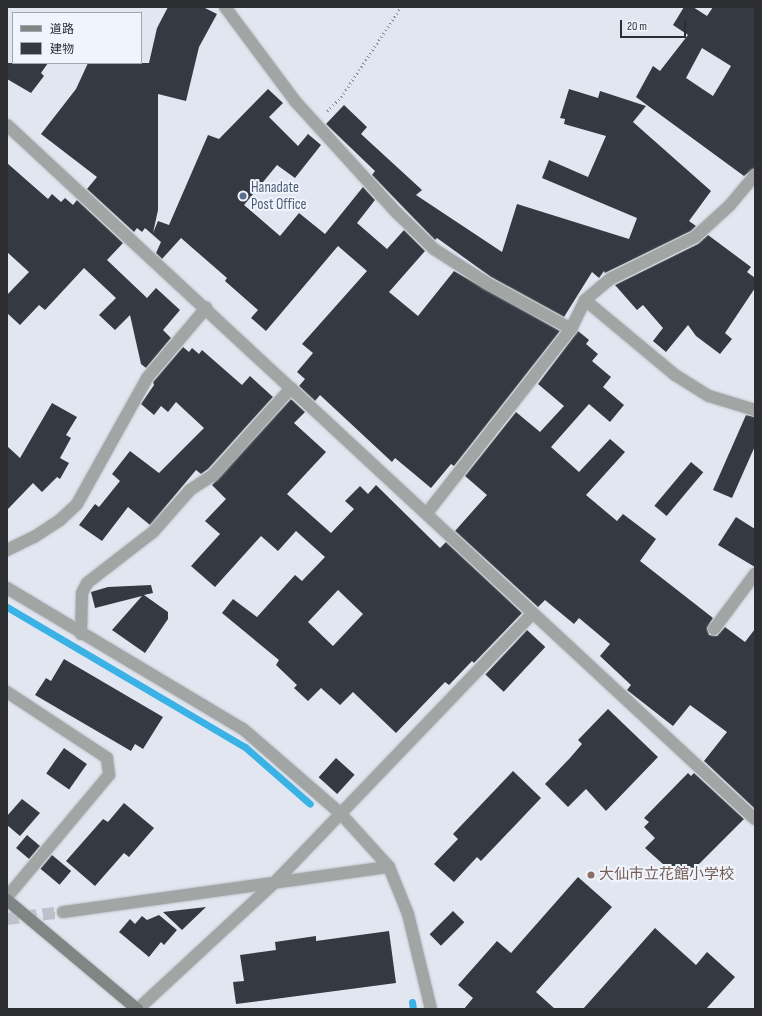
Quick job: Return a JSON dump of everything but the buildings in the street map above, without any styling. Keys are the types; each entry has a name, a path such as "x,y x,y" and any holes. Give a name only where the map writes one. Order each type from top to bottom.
{"street":[{"path":"224,7 295,101 397,213 434,249 487,283 571,329"},
{"path":"7,125 206,308 532,614 755,819"},
{"path":"426,513 571,329 585,300 610,279 695,237 730,205 755,175"},
{"path":"585,300 675,375 709,396 755,410"},
{"path":"7,550 54,524 77,504 147,378 206,308"},
{"path":"81,634 82,593 87,583 152,532 190,490 213,475 291,388"},
{"path":"714,629 755,574"},
{"path":"7,588 81,634 243,729 342,814 389,866 408,914 431,1009"},
{"path":"7,692 107,758 109,775 7,898 137,1009 276,881 342,814 532,614"},
{"path":"63,912 389,866"}],"path":[{"path":"315,123 341,97 401,7"}],"waterway":[{"path":"7,607 245,747 310,804"},
{"path":"412,1002 413,1009"}],"tunnel":[{"path":"7,919 63,912"}],"place":[{"name":"Hanadate Post Office","path":"243,196"},
{"name":"大仙市立花館小学校","path":"591,875"}]}
